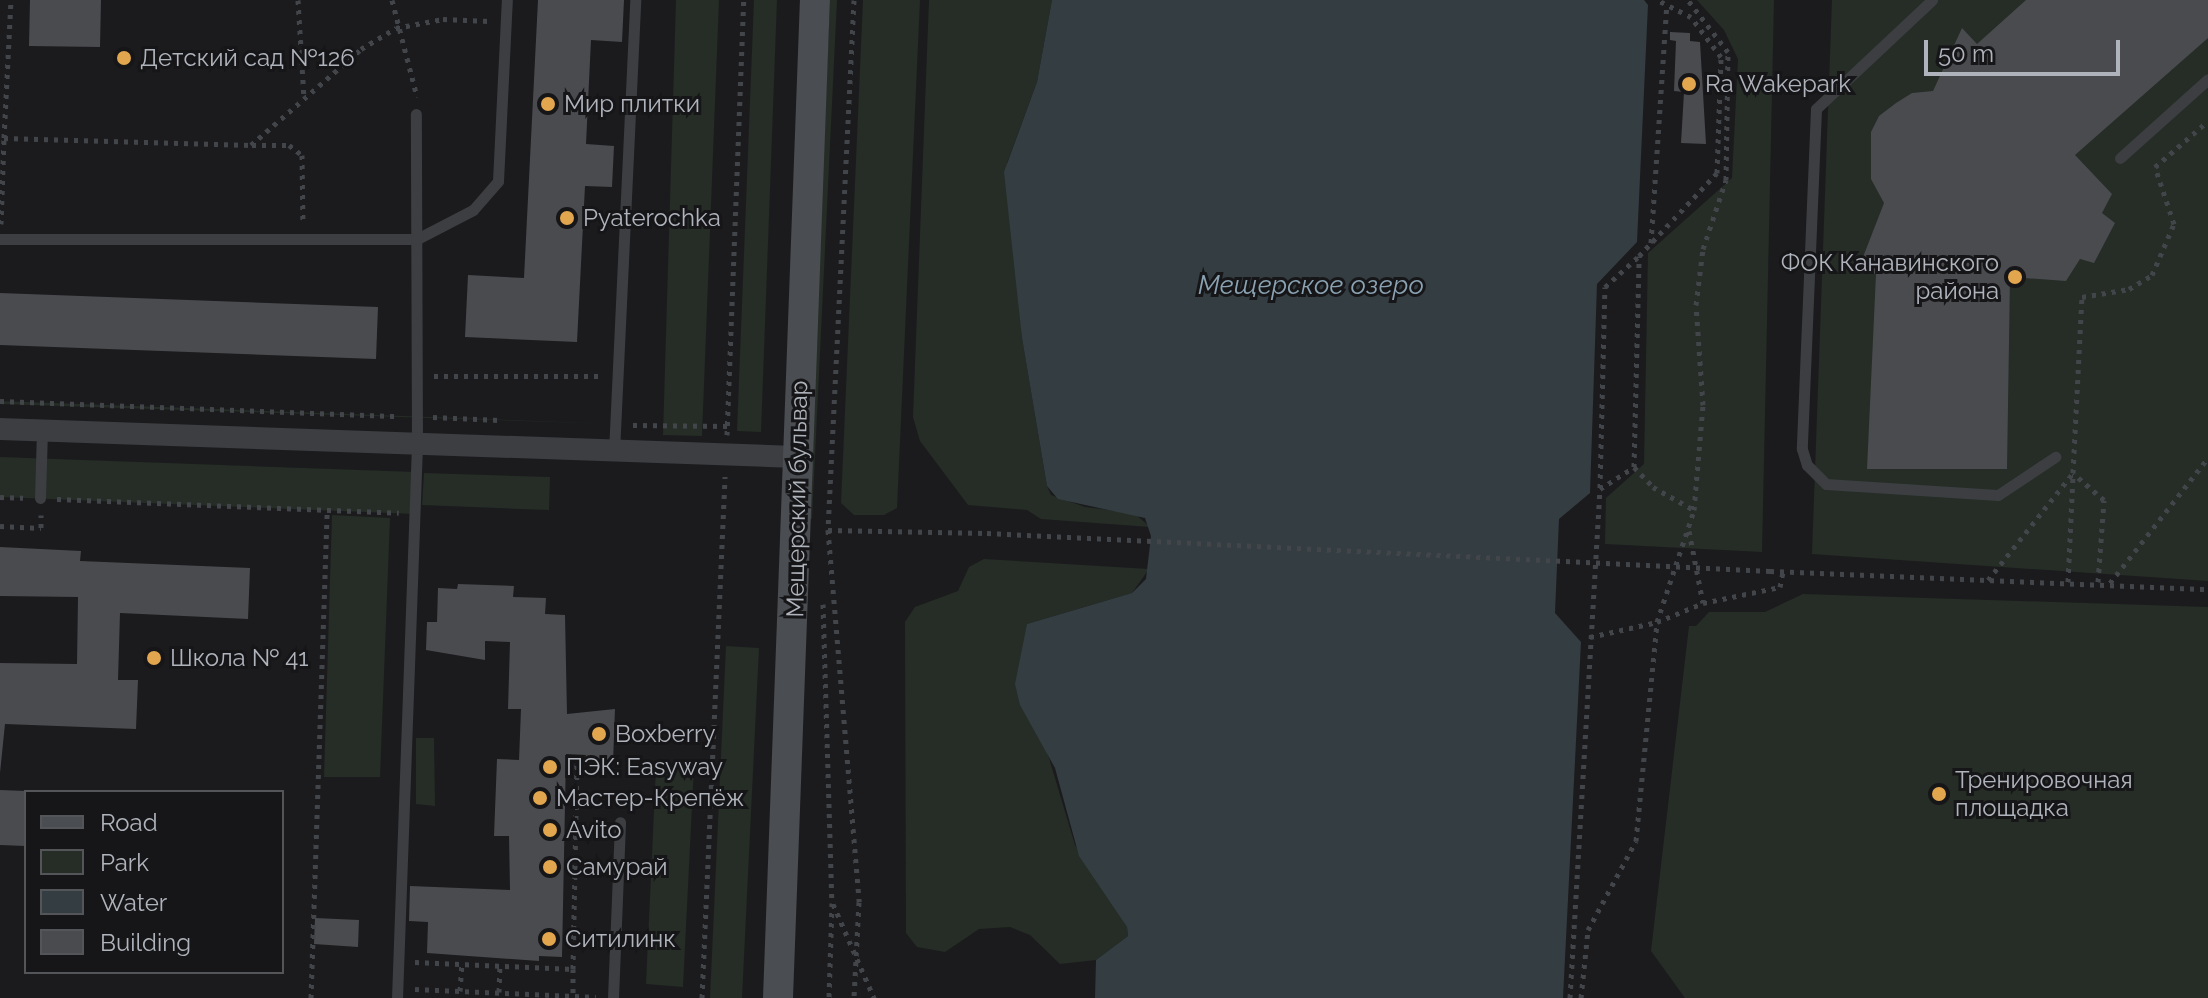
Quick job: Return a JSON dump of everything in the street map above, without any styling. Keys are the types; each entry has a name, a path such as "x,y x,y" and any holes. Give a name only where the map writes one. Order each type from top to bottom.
{"main road":[{"name":"Мещерский бульвар","path":"778,998 795,616 796,457 815,0"}],"street":[{"path":"0,429 796,457"}],"lane":[{"path":"0,239 417,239 473,210 498,181 507,0"},
{"path":"614,452 635,0"},
{"path":"1932,0 1816,109 1802,449 1807,465 1826,484 1998,495 2055,457"},
{"path":"2120,158 2208,79"},
{"path":"397,993 417,444 416,114"},
{"path":"40,498 42,431"},
{"path":"613,998 620,822"}],"path":[{"path":"0,239 11,0"},
{"path":"298,0 304,98"},
{"path":"392,0 396,28 413,71 416,114"},
{"path":"702,998 744,0"},
{"path":"854,0 828,530 859,902 854,998"},
{"path":"1570,998 1600,489 1605,287 1639,256 1717,173 1721,57 1691,17 1658,0"},
{"path":"1581,998 1588,930 1636,841 1657,622 1694,510 1703,405 1696,305 1703,249 1726,180 1728,52 1688,0"},
{"path":"1651,243 1667,5"},
{"path":"251,145 361,49 396,28 443,19 506,22"},
{"path":"2068,582 2082,297 2129,289 2152,275 2174,224 2155,167 2208,121"},
{"path":"4,138 289,145 302,155 303,239"},
{"path":"1639,256 1634,467 1653,487 1694,510"},
{"path":"417,376 617,377"},
{"path":"0,401 508,420"},
{"path":"615,424 728,426"},
{"path":"2109,584 2208,458"},
{"path":"1600,489 1634,467"},
{"path":"1988,580 2073,473"},
{"path":"2073,473 2104,500 2098,582"},
{"path":"0,497 414,514"},
{"path":"0,526 41,528 40,498"},
{"path":"311,998 327,510"},
{"path":"822,577 821,531 828,530 987,533 2208,589"},
{"path":"1689,530 1703,603"},
{"path":"1590,637 1657,622 1703,603 1780,587 1783,571"},
{"path":"823,593 832,903 829,998"},
{"path":"573,996 577,754"},
{"path":"832,903 874,998"},
{"path":"398,962 573,969"},
{"path":"460,991 462,964"},
{"path":"499,992 500,966"},
{"path":"397,993 460,991 613,998"}],"green space":[{"path":"676,0 719,0 702,436 663,435"},
{"path":"754,0 777,0 761,432 737,431"},
{"path":"830,0 837,0 812,519 807,518"},
{"path":"863,0 920,0 897,508 884,515 854,515 841,503"},
{"path":"929,0 1052,0 1037,82 1007,163 1022,338 1047,486 1051,495 1085,507 1134,513 1150,527 1041,519 1027,510 968,505 920,441 913,417"},
{"path":"1697,0 1774,0 1762,552 1605,544 1606,498 1644,464 1648,253 1732,178 1738,59 1724,30"},
{"name":"ФОК Канавинского района","path":"1832,0 2208,0 2208,581 1812,554"},
{"path":"0,401 615,424 0,404"},
{"path":"0,457 416,472 414,514 0,497"},
{"path":"424,473 550,477 549,510 422,505"},
{"path":"332,515 390,518 380,777 324,777"},
{"path":"984,559 1149,569 1132,593 1027,624 1046,748 1075,845 1127,927 1128,936 1096,960 1060,964 1030,935 1010,927 979,929 945,952 917,947 906,933 905,622 915,607 958,591 969,567"},
{"name":"Тренировочная площадка","path":"1803,594 2208,607 2208,998 1685,998 1651,951 1689,626 1696,626 1709,612 1765,612"},
{"path":"726,646 759,648 742,998 710,998"},
{"path":"416,738 434,738 435,806 416,804"},
{"path":"694,766 683,987 646,984 656,768"}],"water":[{"name":"Мещерское озеро","path":"1052,0 1644,0 1648,5 1637,242 1597,284 1590,493 1559,519 1555,613 1581,642 1563,998 1095,998 1096,960 1128,936 1127,927 1079,856 1055,768 1020,705 1015,684 1027,624 1132,593 1146,579 1151,536 1145,518 1058,499 1047,486 1022,338 1004,172 1037,82"}],"building":[{"path":"30,0 101,0 100,47 29,46"},
{"path":"538,0 624,0 622,42 591,40 586,144 614,146 612,187 585,186 577,342 465,337 468,275 524,278"},
{"path":"2026,0 2208,0 2208,38 2075,155 2112,194 2102,213 2115,223 2094,263 2080,259 2066,281 2010,277 2007,469 1867,469 1876,274 1858,270 1884,203 1871,179 1871,132 1879,116 1896,103 1912,93 1933,91 1962,28 1977,44"},
{"name":"Ra Wakepark","path":"1670,32 1690,33 1690,41 1700,42 1706,144 1681,143 1684,92 1674,91 1676,41 1670,40"},
{"path":"0,293 378,307 376,359 0,345"},
{"path":"0,547 81,551 80,561 250,568 248,619 120,613 118,680 138,680 136,729 5,724 0,773 0,663 77,664 78,597 0,596"},
{"path":"458,584 514,586 513,597 546,598 545,614 565,615 567,714 615,709 613,763 585,762 586,755 566,754 562,957 539,956 539,961 427,953 428,922 409,921 410,886 510,890 509,836 494,836 497,759 519,760 521,709 508,709 510,642 485,641 485,660 426,650 427,622 437,622 438,588 457,589"},
{"path":"0,790 24,791 24,846 0,845"},
{"path":"315,918 359,920 358,947 314,944"}],"place":[{"name":"Детский сад №126","path":"124,58"},
{"name":"Ra Wakepark","path":"1689,84"},
{"name":"Мир плитки","path":"548,104"},
{"name":"Pyaterochka","path":"567,218"},
{"name":"ФОК Канавинского района","path":"2015,277"},
{"name":"Школа № 41","path":"154,658"},
{"name":"Boxberry","path":"599,734"},
{"name":"ПЭК: Easyway","path":"550,767"},
{"name":"Тренировочная площадка","path":"1939,794"},
{"name":"Мастер-Крепёж","path":"540,798"},
{"name":"Avito","path":"550,830"},
{"name":"Самурай","path":"550,867"},
{"name":"Ситилинк","path":"549,939"}]}
